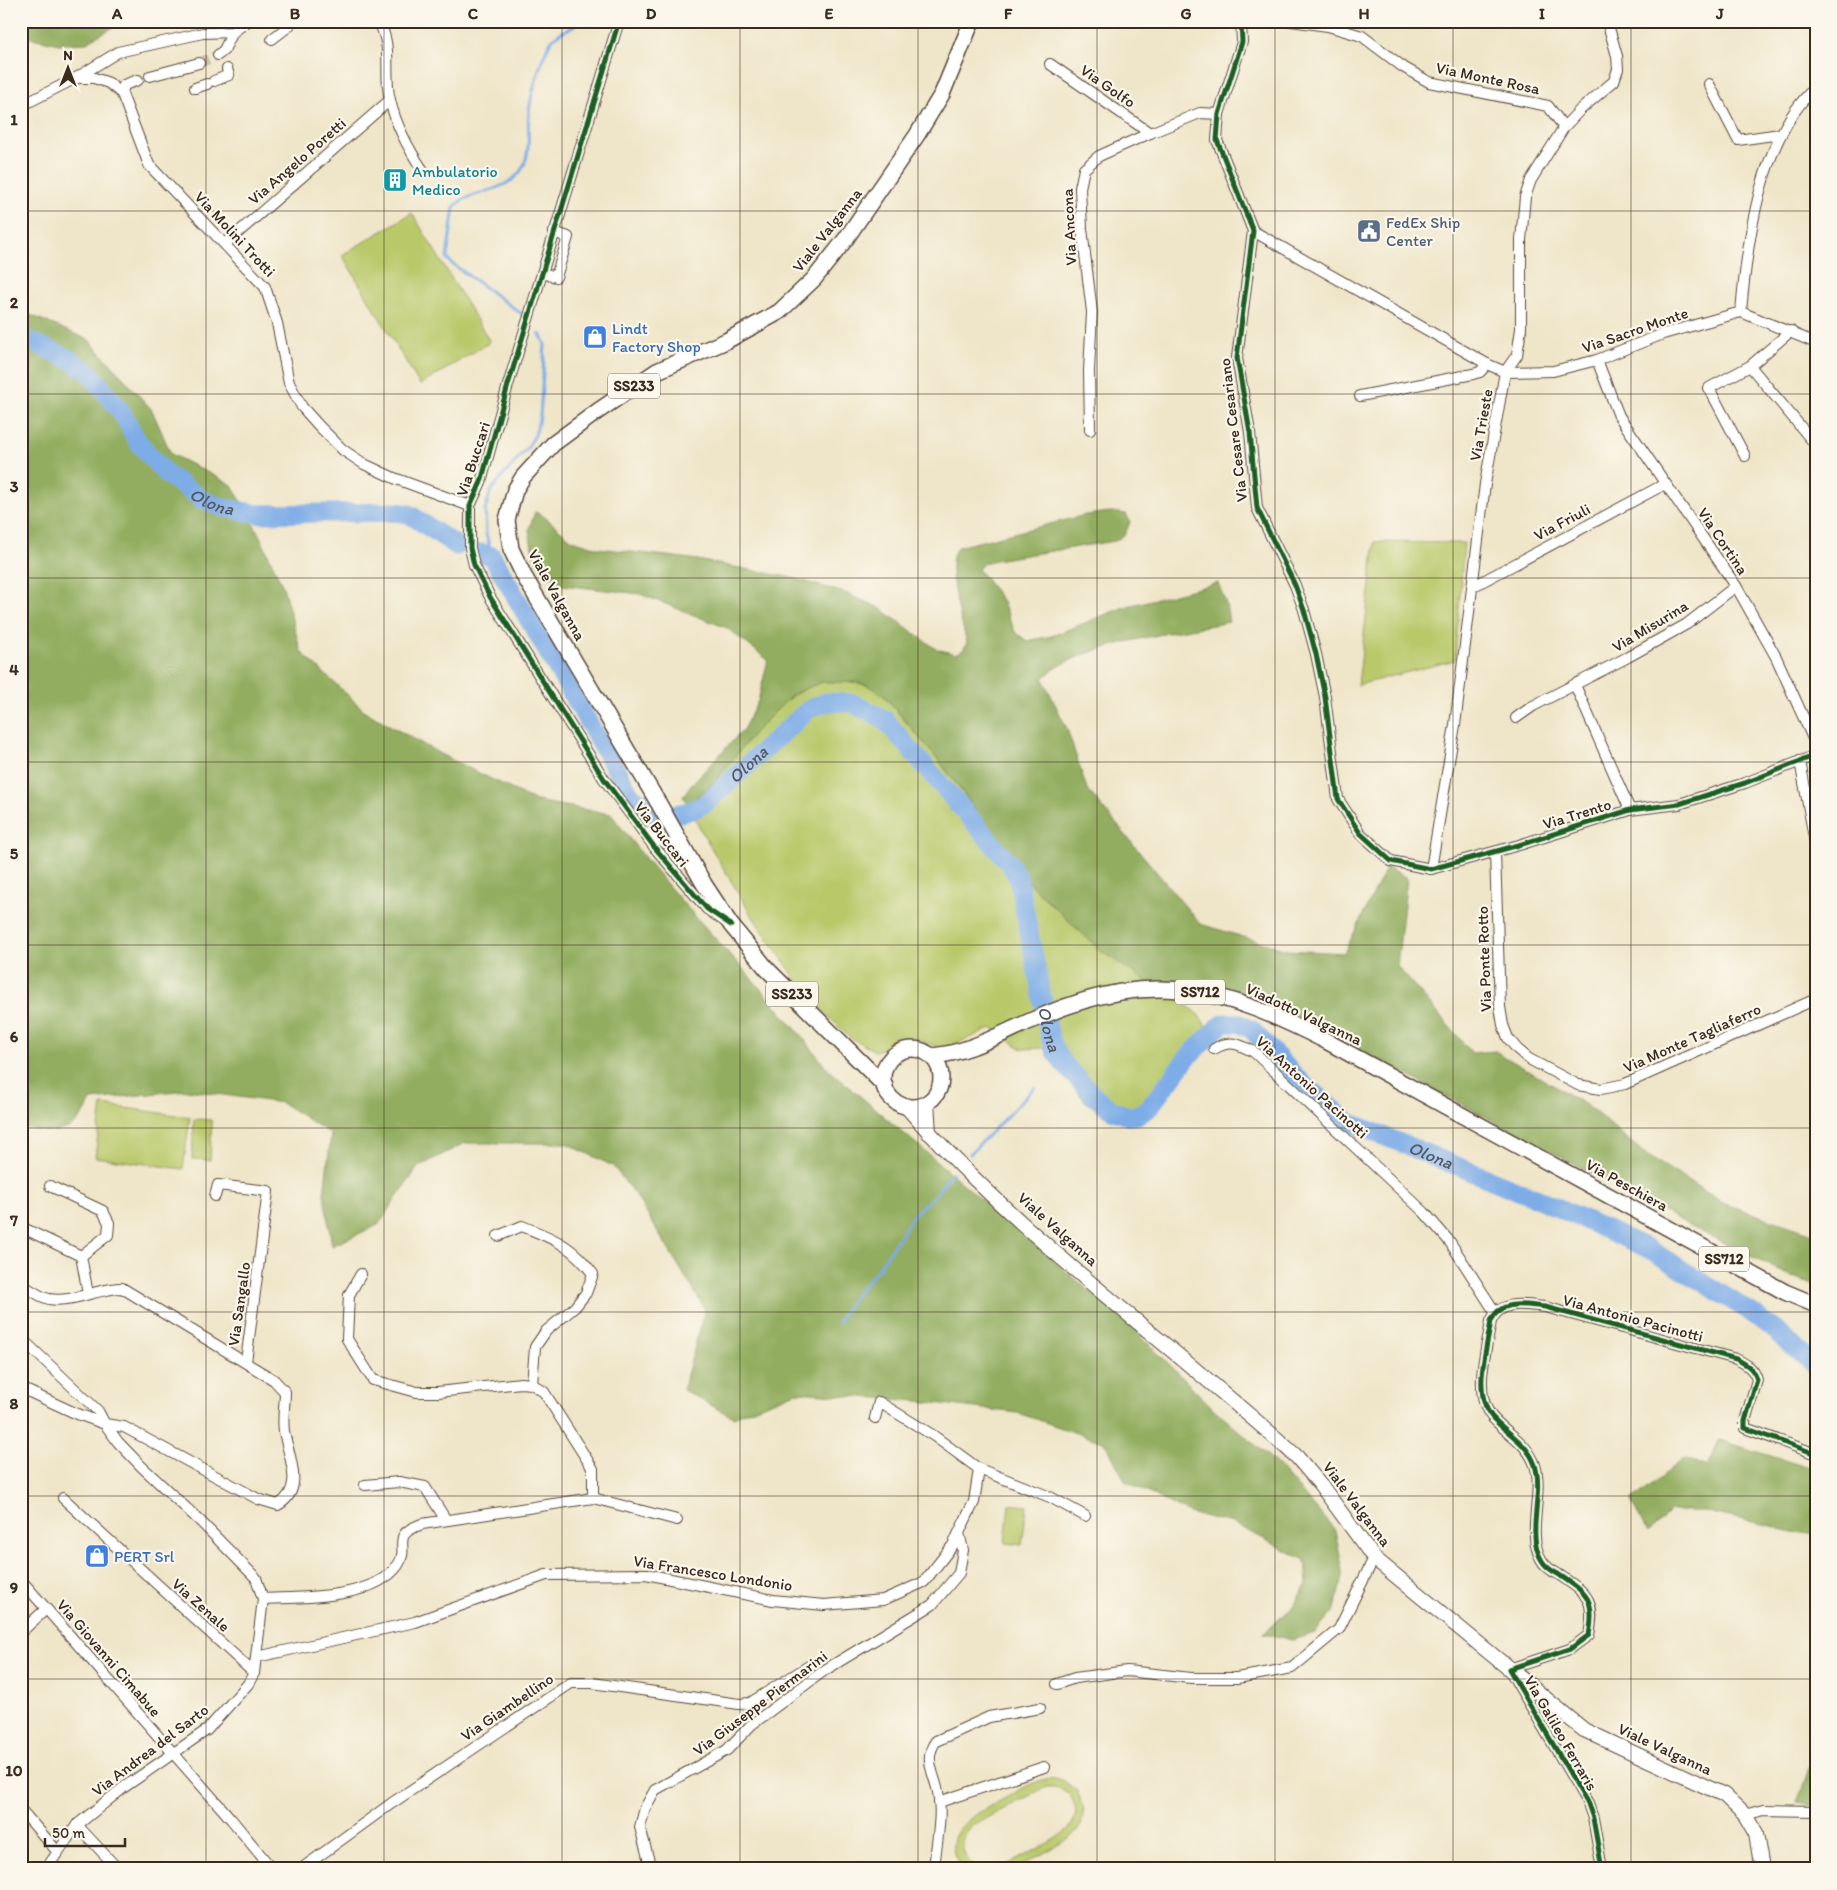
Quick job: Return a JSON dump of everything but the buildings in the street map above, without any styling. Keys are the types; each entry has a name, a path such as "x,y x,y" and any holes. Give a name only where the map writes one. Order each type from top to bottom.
{"main road":[{"name":"Viale Valganna","path":"885,1086 856,1060 767,969 732,925 687,854 518,563 508,534 507,520 515,490 523,477 554,444 657,371 733,337 778,312 814,279 845,240 917,135 942,94 972,21"},
{"name":"Viadotto Valganna","path":"966,1051 1056,1010 1093,998 1140,989 1189,990 1221,996 1268,1013 1328,1042 1422,1093"},
{"path":"909,1049 921,1050 932,1056 938,1065 941,1075 939,1087 927,1102 917,1106 905,1105 891,1096 885,1086 884,1074 888,1062 897,1053 909,1049"},
{"name":"SS712","path":"932,1056 966,1051"},
{"name":"SS712","path":"941,1075 966,1051"},
{"path":"856,1060 868,1063 888,1062"},
{"name":"Via Peschiera","path":"1422,1093 1785,1292 1816,1305"},
{"path":"927,1102 930,1134"},
{"name":"Viale Valganna","path":"905,1105 930,1134 1069,1263 1297,1456 1374,1558 1584,1730 1724,1795 1745,1815 1756,1834 1762,1869"}],"street":[{"path":"220,55 233,32 248,21"},
{"path":"272,39 289,26 286,21"},
{"path":"378,21 387,39 390,100 408,149 424,172"},
{"name":"Via Buccari","path":"619,21 554,232 481,482 470,506 470,548 474,565 490,597 604,779 707,909 732,925"},
{"name":"Via Cesare Cesariano","path":"1240,21 1242,42 1218,114 1217,140 1253,231 1237,358 1250,432 1257,508 1295,586 1316,654 1325,697 1338,799 1360,833 1391,861 1431,869"},
{"name":"Via Monte Rosa","path":"1291,21 1328,26 1362,36 1403,67 1429,82 1548,106 1564,127"},
{"name":"Via Trieste","path":"1431,869 1455,725 1485,484 1505,372 1517,355 1521,329 1520,240 1525,197 1531,180 1564,127 1580,110 1614,81 1618,68 1617,56 1607,21"},
{"path":"21,106 76,78 118,52 203,33 233,32"},
{"path":"150,76 199,63"},
{"name":"Via Golfo","path":"1050,64 1150,133"},
{"path":"195,88 231,72"},
{"path":"76,78 94,78 109,83 122,94 124,85 138,80"},
{"path":"1708,84 1738,140 1780,134"},
{"path":"1816,87 1809,93 1780,134 1753,216 1740,312 1791,331 1816,343"},
{"name":"Via Molini Trotti","path":"122,94 149,165 265,287 277,323 289,382 302,408 343,450 364,464 394,478 470,506"},
{"name":"Via Angelo Poretti","path":"225,244 390,100"},
{"name":"Via Ancona","path":"1090,430 1089,371 1092,312 1082,229 1080,188 1084,168 1099,156 1150,133 1200,114 1218,114"},
{"name":"Via Sacro Monte","path":"1253,231 1487,364 1505,372 1553,371 1597,360 1663,334 1740,312"},
{"path":"542,273 556,277 568,237 554,232"},
{"path":"1745,456 1708,388 1750,366 1791,331"},
{"name":"Via Cortina","path":"1597,360 1619,416 1738,590 1776,657 1816,745"},
{"path":"1360,396 1473,374 1480,372 1487,364"},
{"path":"1750,366 1815,444"},
{"name":"Via Friuli","path":"1472,586 1665,484"},
{"name":"Via Misurina","path":"1516,718 1533,706 1687,624 1738,590"},
{"path":"1575,684 1630,810"},
{"name":"Via Trento","path":"1431,869 1496,852 1630,810 1679,804 1816,755"},
{"path":"1800,761 1816,848"},
{"name":"Via Buccari","path":"646,833 687,854"},
{"name":"Via Ponte Rotto","path":"1496,852 1499,994 1503,1025 1513,1044 1522,1054 1578,1085"},
{"name":"Via Monte Tagliaferro","path":"1578,1085 1601,1089 1626,1084 1816,999"},
{"name":"Via Antonio Pacinotti","path":"1214,1048 1224,1042 1230,1042 1254,1052 1379,1167 1424,1212 1450,1242 1495,1312 1504,1307 1518,1304 1544,1307 1736,1358 1750,1367 1757,1380 1745,1420 1745,1428 1816,1454"},
{"name":"Via Sangallo","path":"105,1424 124,1427 258,1499 278,1505 286,1500 292,1492 294,1477 284,1430 286,1392 274,1380 246,1362 268,1190 218,1185 215,1196"},
{"path":"50,1186 103,1211 109,1223 108,1235 81,1256"},
{"path":"498,1236 522,1226 558,1241 580,1256 593,1274 586,1293 575,1307 546,1331 535,1347 532,1384"},
{"path":"21,1227 81,1256"},
{"path":"81,1256 88,1294"},
{"path":"361,1274 348,1295 346,1339 373,1380 417,1392 438,1392 521,1383 532,1384 544,1392 593,1469 593,1498"},
{"path":"21,1284 48,1299 77,1297 106,1288 122,1288 246,1362"},
{"path":"1495,1312 1491,1321 1482,1387 1484,1402 1492,1417 1518,1439 1529,1452 1535,1466 1537,1484 1535,1530 1540,1560 1552,1571 1577,1587 1587,1597 1593,1613 1590,1635 1570,1649 1509,1669"},
{"path":"21,1338 98,1411 118,1442 256,1578 263,1599 322,1596 361,1590 389,1575 395,1569 400,1562 401,1539 409,1528 446,1520 593,1498 676,1520"},
{"path":"21,1388 75,1413 105,1424"},
{"path":"875,1418 878,1402 934,1436 978,1469 1050,1497 1085,1516"},
{"name":"Via Francesco Londonio","path":"257,1657 415,1622 546,1575 646,1574 773,1600 824,1605 883,1600 924,1582 953,1545 974,1502 978,1469"},
{"path":"365,1485 399,1482 425,1487 446,1520"},
{"name":"Via Zenale","path":"63,1498 254,1673"},
{"name":"Via Giuseppe Piermarini","path":"651,1869 640,1827 645,1808 655,1790 727,1750 751,1725 825,1670 932,1605 960,1573 964,1550 959,1533"},
{"path":"1057,1684 1075,1678 1127,1671 1191,1678 1237,1678 1292,1668 1339,1629 1374,1558"},
{"name":"Via Giovanni Cimabue","path":"21,1580 231,1819 272,1869"},
{"name":"Via Andrea del Sarto","path":"46,1869 77,1825 123,1788 213,1724 240,1695 254,1673 263,1599"},
{"path":"21,1632 46,1609"},
{"name":"Via Giambellino","path":"301,1869 400,1798 571,1683 592,1683 739,1704 750,1703 812,1664"},
{"name":"Via Galileo Ferraris","path":"1509,1669 1588,1804 1593,1818 1602,1869"},
{"path":"934,1869 939,1802 928,1761 930,1749 936,1741 989,1717 1040,1708"},
{"path":"939,1802 1044,1767"},
{"path":"21,1810 57,1851"},
{"path":"1745,1815 1764,1810 1816,1811"},
{"path":"77,1825 118,1869"}],"green space":[{"path":"21,21 124,21 85,43 59,44 28,37 21,43"},
{"path":"412,213 490,342 420,385 342,255"},
{"path":"21,311 89,340 152,410 171,454 232,485 258,532 283,587 301,652 366,712 442,755 536,801 611,814 690,911 774,1004 827,1068 1134,1329 1216,1411 1276,1463 1335,1530 1343,1571 1335,1610 1315,1633 1292,1640 1263,1633 1291,1609 1307,1584 1305,1560 1233,1523 1189,1513 1125,1481 1106,1444 1103,1442 1018,1413 918,1401 796,1392 733,1417 683,1390 705,1309 636,1196 613,1166 566,1143 465,1143 418,1167 378,1225 332,1246 324,1194 331,1134 282,1103 188,1090 91,1100 79,1120 63,1130 44,1131 21,1126"},
{"path":"535,512 542,515 572,540 598,548 692,559 793,578 845,593 880,608 936,649 956,654 963,650 967,643 952,578 952,565 958,547 1086,515 1111,512 1126,514 1130,522 1125,534 1115,541 995,560 984,563 978,569 1002,600 1015,632 1027,641 1052,636 1124,607 1218,583 1226,604 1229,622 1158,635 1103,648 1057,667 1043,679 1067,729 1087,789 1200,924 1287,950 1344,953 1387,867 1407,878 1397,966 1472,1053 1495,1051 1588,1106 1645,1154 1725,1204 1816,1235 1816,1286 1788,1275 1704,1233 1266,1000 1199,982 1146,981 1101,951 1033,887 1001,848 940,762 886,698 869,685 855,682 822,682 793,694 754,733 715,781 688,804 683,797 689,787 743,730 758,701 768,660 727,628 640,594 562,585 541,567 533,554 529,529"},
{"path":"1375,542 1464,543 1455,660 1358,685"},
{"path":"822,682 852,682 880,691 940,762 1033,887 1101,951 1195,1011 1218,1041 1196,1060 1159,1103 1125,1124 1086,1102 1043,1048 1022,1049 992,1028 944,1049 913,1038 875,1051 849,1037 808,996 750,913 699,827 688,804 718,777 754,732 778,707 806,688"},
{"path":"102,1105 190,1117 183,1169 95,1157"},
{"path":"194,1119 212,1120 210,1160 192,1159"},
{"path":"1719,1440 1816,1470 1816,1536 1703,1511 1670,1511 1648,1532 1631,1501 1685,1458 1707,1467"},
{"path":"1009,1504 1027,1506 1022,1545 1005,1543"},
{"path":"1809,1768 1816,1768 1816,1806 1797,1803"},
{"path":"1054,1778 1063,1780 1077,1791 1084,1808 1081,1826 1069,1839 1015,1869 998,1869 1046,1844 1063,1833 1071,1825 1075,1818 1076,1810 1070,1796 1061,1789 1046,1787 971,1826 964,1838 963,1849 968,1860 978,1869 964,1869 955,1856 953,1845 956,1835 962,1826 983,1810 1028,1785 1040,1780"}],"waterway":[{"path":"522,314 451,263 447,258 454,207 469,197 504,185 520,172 524,166 528,151 530,105 543,58 553,39 581,21"},
{"path":"492,556 486,534 485,510 491,490 528,447 535,435 540,416 545,344 540,334"},
{"name":"Olona","path":"21,337 67,358 89,372 122,413 138,442 166,474 203,500 221,507 258,514 396,512 409,514 457,546"},
{"name":"Olona","path":"481,553 492,556 630,794 654,814 668,815 681,813 706,803 809,709 826,702 852,703 884,719 1009,863 1018,877 1050,1037 1055,1051 1064,1064 1096,1098 1112,1110 1128,1116 1138,1115 1148,1109 1187,1058 1216,1029 1225,1023 1239,1023 1251,1029 1302,1083 1349,1122 1543,1201 1649,1249 1749,1311 1776,1331 1816,1367"},
{"path":"970,1154 1035,1087"},
{"path":"838,1322 852,1299 878,1269 915,1213 934,1196 952,1173"}],"tunnel":[{"path":"199,63 218,55"}],"cycle path":[{"path":"619,21 508,385 481,482 470,506 470,548 474,565 490,597 604,779 655,848 707,909 731,925"},
{"path":"1241,21 1242,42 1219,114 1217,140 1253,231 1237,358 1250,432 1257,508 1295,585 1304,610 1325,697 1338,799 1360,833 1391,861 1431,869 1519,845 1630,810 1679,804 1745,783 1816,755"},
{"path":"1602,1869 1593,1818 1588,1804 1509,1669 1570,1649 1589,1635 1591,1613 1590,1605 1582,1592 1548,1568 1541,1559 1535,1537 1538,1488 1535,1465 1522,1444 1492,1417 1486,1407 1483,1396 1482,1370 1491,1321 1495,1314 1507,1306 1545,1307 1736,1359 1752,1369 1757,1380 1745,1421 1745,1428 1816,1454"}],"place":[{"name":"Ambulatorio Medico","path":"395,180"},
{"name":"FedEx Ship Center","path":"1369,231"},
{"name":"Lindt Factory Shop","path":"595,337"},
{"name":"PERT Srl","path":"97,1556"}]}
